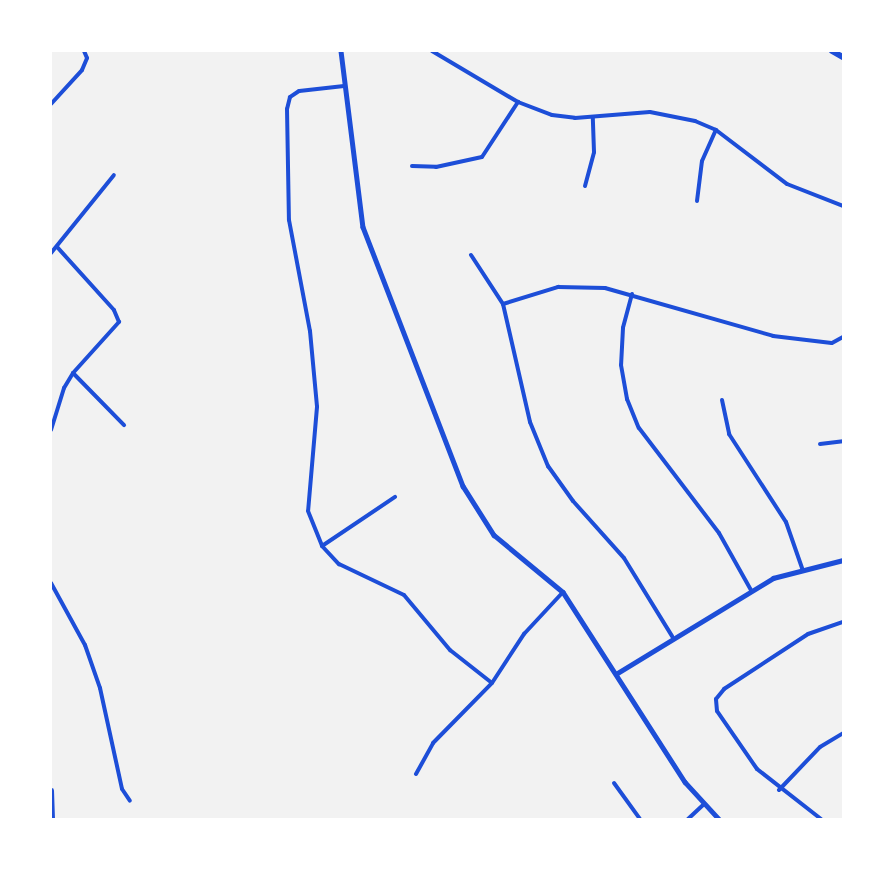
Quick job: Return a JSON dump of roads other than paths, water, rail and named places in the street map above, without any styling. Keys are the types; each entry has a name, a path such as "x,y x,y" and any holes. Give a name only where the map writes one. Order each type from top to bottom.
{"main road":[{"path":"832,51 843,57"},
{"path":"51,790 52,819"}],"street":[{"path":"51,104 82,70 87,58 84,51"},
{"path":"341,51 363,226 463,486 494,535 563,592 685,782 719,819"},
{"path":"432,51 518,102 552,116 593,117 651,112 695,121 716,130 787,184 843,206"},
{"path":"344,87 299,91 290,97 287,109 290,220 310,331 317,407 308,511 322,546 339,564 356,575 404,595 450,650 492,683"},
{"path":"412,166 436,167 482,157 518,102"},
{"path":"585,186 594,152 593,117"},
{"path":"697,201 702,161 716,130"},
{"path":"51,253 114,176"},
{"path":"51,430 64,388 73,373 119,322 114,310 57,247"},
{"path":"471,255 487,273 503,303 530,422 548,466 573,501 624,558 672,636"},
{"path":"503,303 558,287 605,288 773,336 832,343 843,337"},
{"path":"632,294 623,328 621,365 627,399 639,428 719,533 751,590"},
{"path":"73,373 124,425"},
{"path":"722,400 729,434 786,522 802,568"},
{"path":"820,444 843,441"},
{"path":"322,546 395,497"},
{"path":"616,674 672,636 751,590 802,568 843,560"},
{"path":"51,584 85,645 100,688 122,789 130,801"},
{"path":"416,774 433,744 492,683 524,634 563,592"},
{"path":"821,819 779,790 739,747 717,711 716,699 724,689 808,634 843,622"},
{"path":"779,790 820,747 843,733"},
{"path":"614,783 640,819"},
{"path":"687,819 704,804"}]}
